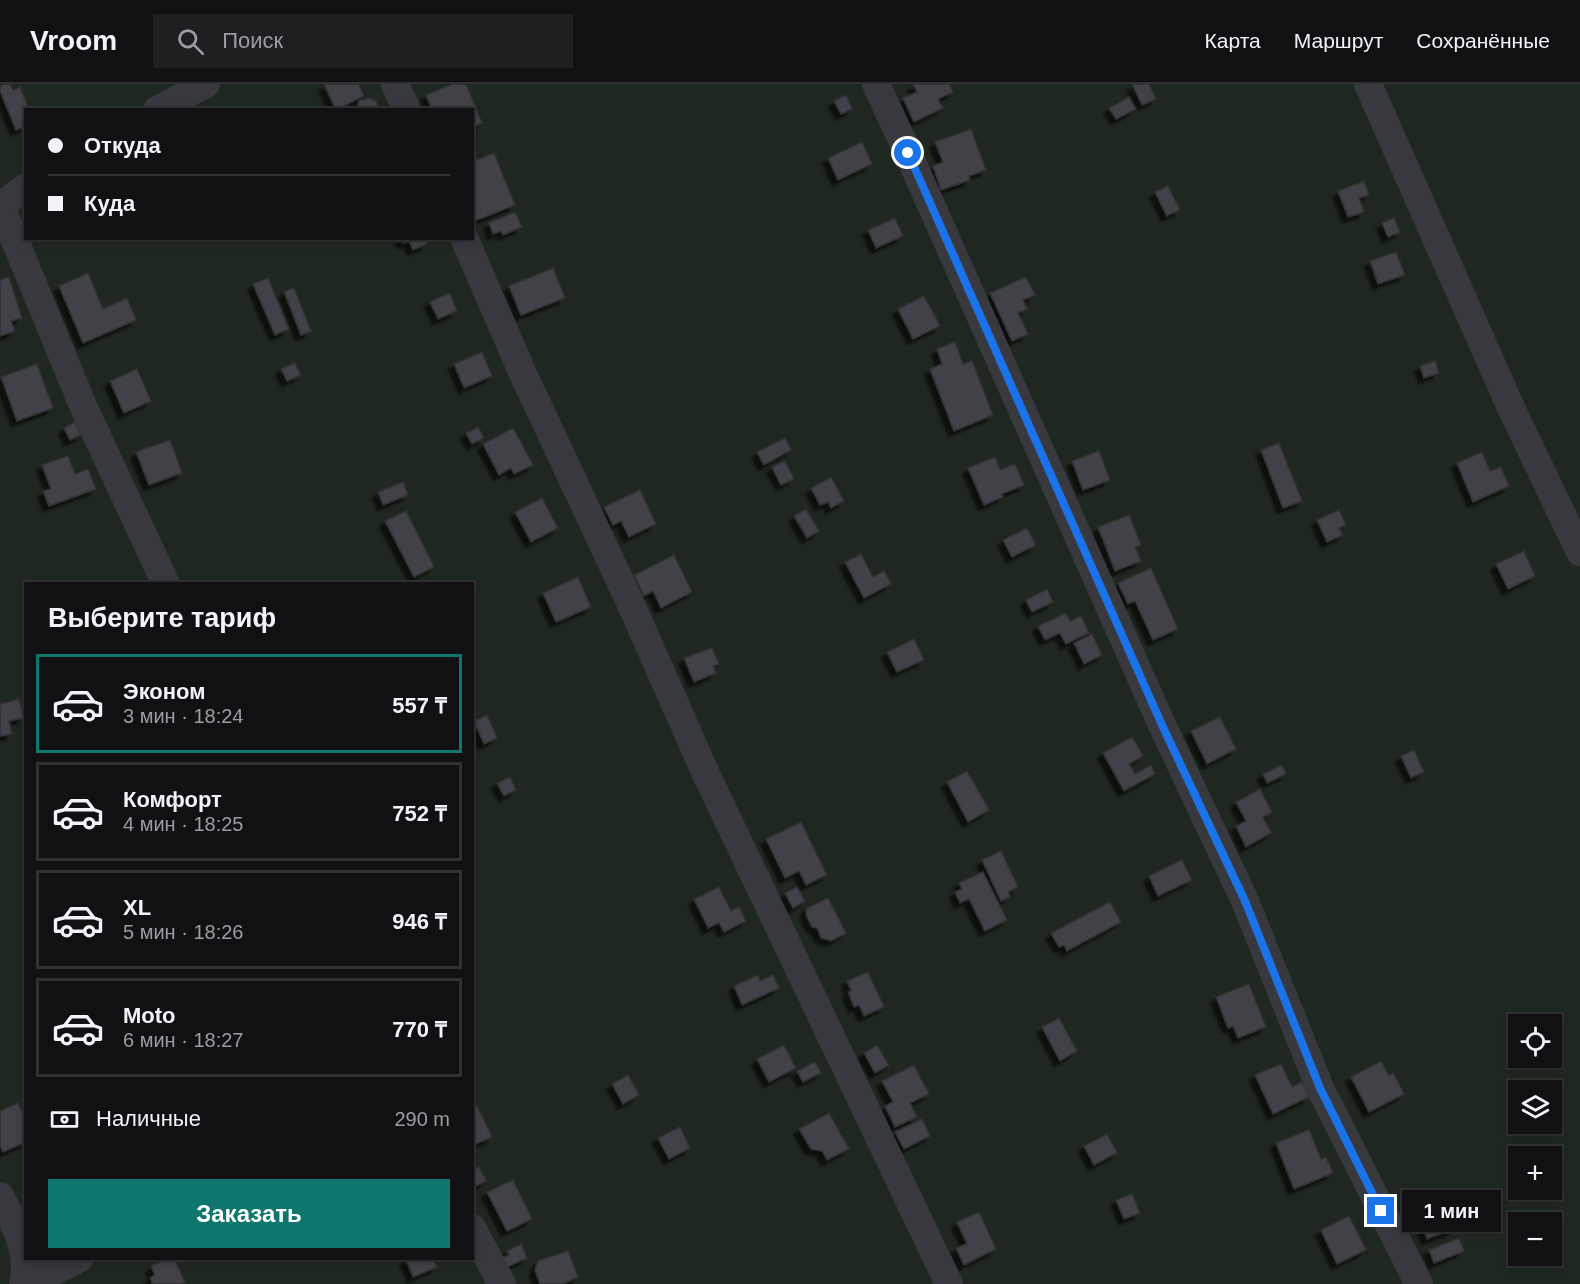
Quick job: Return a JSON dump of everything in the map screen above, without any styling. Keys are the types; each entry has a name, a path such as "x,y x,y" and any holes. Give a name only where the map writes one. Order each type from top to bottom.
{"street":[{"path":"161,108 206,84"},
{"path":"395,84 405,108"},
{"path":"876,84 1162,725 1245,901 1320,1088 1419,1284"},
{"path":"1368,84 1512,410 1580,552"},
{"path":"24,188 0,205 84,408 165,582"},
{"path":"465,240 524,376 630,602 706,774 949,1284"},
{"path":"0,1196 16,1228 24,1255"},
{"path":"474,1232 502,1284"},
{"path":"23,1284 26,1272 25,1260"},
{"path":"29,1284 76,1260"}],"shaded area":[{"path":"0,84 1580,84 1580,1284 0,1284"}],"building":[{"path":"10,84 13,90 20,87 28,108 24,108 24,127 16,130 0,86"},
{"path":"324,84 358,84 364,96 340,108 335,108"},
{"path":"453,84 466,84 482,123 474,126 474,108 431,108 426,95"},
{"path":"913,84 949,84 953,92 938,99 943,108 914,122 903,98 917,92"},
{"path":"1132,84 1149,84 1156,99 1142,105"},
{"path":"846,95 852,109 841,114 834,101"},
{"path":"1129,97 1136,109 1116,119 1109,108"},
{"path":"369,98 376,101 378,108 357,108 359,101"},
{"path":"971,129 986,170 969,176 970,180 941,190 933,166 943,162 935,142"},
{"path":"862,142 872,164 838,180 828,158"},
{"path":"474,153 477,160 494,153 515,205 474,221"},
{"path":"1364,181 1369,195 1359,198 1364,212 1348,217 1338,191"},
{"path":"1168,186 1180,210 1167,216 1155,192"},
{"path":"515,212 522,227 503,235 501,231 493,234 489,223"},
{"path":"895,218 903,236 876,248 868,230"},
{"path":"1394,218 1400,232 1388,237 1382,223"},
{"path":"402,240 426,240 427,244 413,250 409,241 403,243"},
{"path":"1396,252 1405,275 1378,284 1370,261"},
{"path":"553,268 565,298 521,315 509,286"},
{"path":"88,273 103,309 127,298 136,320 83,343 59,286"},
{"path":"9,277 22,318 11,321 15,331 0,336 0,280"},
{"path":"1026,277 1035,295 1023,300 1027,309 1018,313 1028,334 1012,341 990,293"},
{"path":"268,278 289,329 275,335 253,284"},
{"path":"294,288 311,331 301,335 284,292"},
{"path":"450,293 457,311 438,319 430,302"},
{"path":"924,296 940,326 913,339 898,309"},
{"path":"955,342 963,364 972,361 993,415 954,431 930,369 942,364 937,349"},
{"path":"482,352 492,376 464,388 454,364"},
{"path":"1435,361 1439,373 1424,378 1420,366"},
{"path":"295,363 301,375 287,381 281,369"},
{"path":"37,364 53,408 17,421 1,377"},
{"path":"137,369 151,401 124,413 110,381"},
{"path":"75,422 81,435 70,440 64,428"},
{"path":"478,427 484,438 472,444 466,433"},
{"path":"513,428 533,465 514,474 511,468 499,475 483,444"},
{"path":"785,438 791,450 764,465 757,452"},
{"path":"170,440 182,473 149,485 136,452"},
{"path":"1279,443 1302,501 1283,508 1261,450"},
{"path":"1099,451 1110,480 1083,490 1072,461"},
{"path":"1482,452 1490,471 1501,467 1509,486 1473,502 1457,463"},
{"path":"68,456 75,474 88,469 96,489 49,506 43,491 51,489 42,465"},
{"path":"995,457 1000,470 1015,464 1024,485 984,505 968,468"},
{"path":"785,461 794,479 781,485 772,467"},
{"path":"831,477 844,501 831,508 828,502 820,505 811,488"},
{"path":"403,482 408,495 383,505 378,492"},
{"path":"640,490 656,524 629,537 621,521 613,525 604,507"},
{"path":"542,498 558,528 531,542 515,512"},
{"path":"806,509 819,531 807,538 794,516"},
{"path":"1339,510 1346,525 1339,528 1343,535 1327,542 1317,520"},
{"path":"406,511 434,567 414,577 385,521"},
{"path":"1129,515 1141,545 1135,547 1141,561 1115,571 1098,527"},
{"path":"1027,528 1036,545 1012,557 1003,540"},
{"path":"1524,551 1535,576 1508,589 1496,564"},
{"path":"861,554 873,577 884,571 891,584 864,598 845,562"},
{"path":"674,555 692,592 661,608 653,591 644,596 634,575"},
{"path":"1151,568 1178,629 1153,640 1135,601 1128,604 1118,583"},
{"path":"578,577 591,607 556,622 543,593"},
{"path":"1047,589 1053,602 1032,612 1026,600"},
{"path":"1066,613 1070,621 1081,616 1089,633 1066,644 1060,633 1045,640 1038,626"},
{"path":"1092,634 1102,655 1084,664 1074,643"},
{"path":"914,639 924,660 897,672 887,652"},
{"path":"712,648 719,664 713,666 716,673 694,682 684,658"},
{"path":"19,699 24,718 9,721 12,734 0,736 0,704"},
{"path":"487,715 497,738 484,744 474,721"},
{"path":"1220,717 1236,749 1207,764 1191,731"},
{"path":"1132,737 1143,756 1129,764 1135,774 1151,765 1155,774 1124,791 1103,753"},
{"path":"1414,750 1424,772 1411,778 1401,756"},
{"path":"1282,765 1286,774 1267,783 1263,774"},
{"path":"967,771 989,810 968,822 947,782"},
{"path":"510,777 516,790 504,796 497,783"},
{"path":"1260,789 1272,812 1263,817 1271,833 1246,847 1236,826 1246,821 1236,802"},
{"path":"801,822 827,875 806,885 799,871 785,878 766,839"},
{"path":"1001,851 1018,887 1008,892 1010,897 1001,901 982,860"},
{"path":"1182,860 1192,880 1158,896 1149,876"},
{"path":"983,872 1007,920 985,931 969,899 960,903 955,892 962,889 959,883"},
{"path":"719,887 731,911 739,907 746,921 724,932 719,923 708,928 694,899"},
{"path":"797,887 805,901 793,908 785,893"},
{"path":"828,898 846,933 831,941 821,938 817,928 812,927 806,915 807,908"},
{"path":"1110,902 1121,922 1067,951 1064,945 1059,947 1051,933"},
{"path":"868,972 884,1007 864,1016 859,1005 854,1007 848,992 851,991 847,981"},
{"path":"758,975 760,981 773,975 779,988 742,1005 734,986"},
{"path":"1249,984 1266,1027 1238,1038 1233,1026 1228,1028 1216,997"},
{"path":"1059,1018 1077,1051 1060,1061 1042,1027"},
{"path":"784,1045 796,1068 769,1082 757,1059"},
{"path":"877,1045 889,1065 875,1073 864,1053"},
{"path":"1381,1061 1389,1076 1393,1073 1404,1094 1369,1112 1351,1077"},
{"path":"815,1062 821,1073 803,1082 797,1071"},
{"path":"1281,1064 1292,1087 1302,1082 1309,1097 1273,1114 1255,1075"},
{"path":"914,1065 929,1094 910,1103 917,1117 895,1127 885,1106 893,1102 882,1081"},
{"path":"628,1075 639,1095 623,1104 612,1084"},
{"path":"18,1103 24,1116 24,1143 3,1152 0,1145 0,1111"},
{"path":"477,1106 492,1137 474,1145 474,1107"},
{"path":"829,1113 849,1149 827,1160 822,1151 811,1149 799,1129"},
{"path":"922,1119 930,1136 904,1149 895,1132"},
{"path":"680,1127 690,1148 669,1159 658,1138"},
{"path":"1309,1130 1321,1159 1326,1157 1333,1173 1294,1189 1276,1143"},
{"path":"1107,1134 1117,1153 1094,1165 1084,1146"},
{"path":"479,1167 486,1181 474,1187 474,1169"},
{"path":"513,1180 532,1219 507,1231 487,1192"},
{"path":"1444,1190 1455,1217 1450,1219 1454,1229 1427,1239 1413,1202"},
{"path":"1132,1194 1140,1213 1124,1219 1116,1200"},
{"path":"979,1212 996,1249 964,1265 956,1248 967,1244 957,1222"},
{"path":"1349,1216 1366,1250 1337,1264 1321,1230"},
{"path":"1459,1238 1464,1251 1434,1263 1429,1250"},
{"path":"521,1244 527,1258 507,1267 502,1258 509,1255 507,1251"},
{"path":"568,1251 578,1277 563,1284 540,1284 535,1270 538,1261"},
{"path":"164,1260 175,1260 185,1282 153,1284 150,1278 155,1275 151,1266"},
{"path":"406,1260 434,1260 437,1267 413,1277"}],"route":[{"path":"908,153 1162,725 1245,901 1320,1088 1381,1211"}]}
